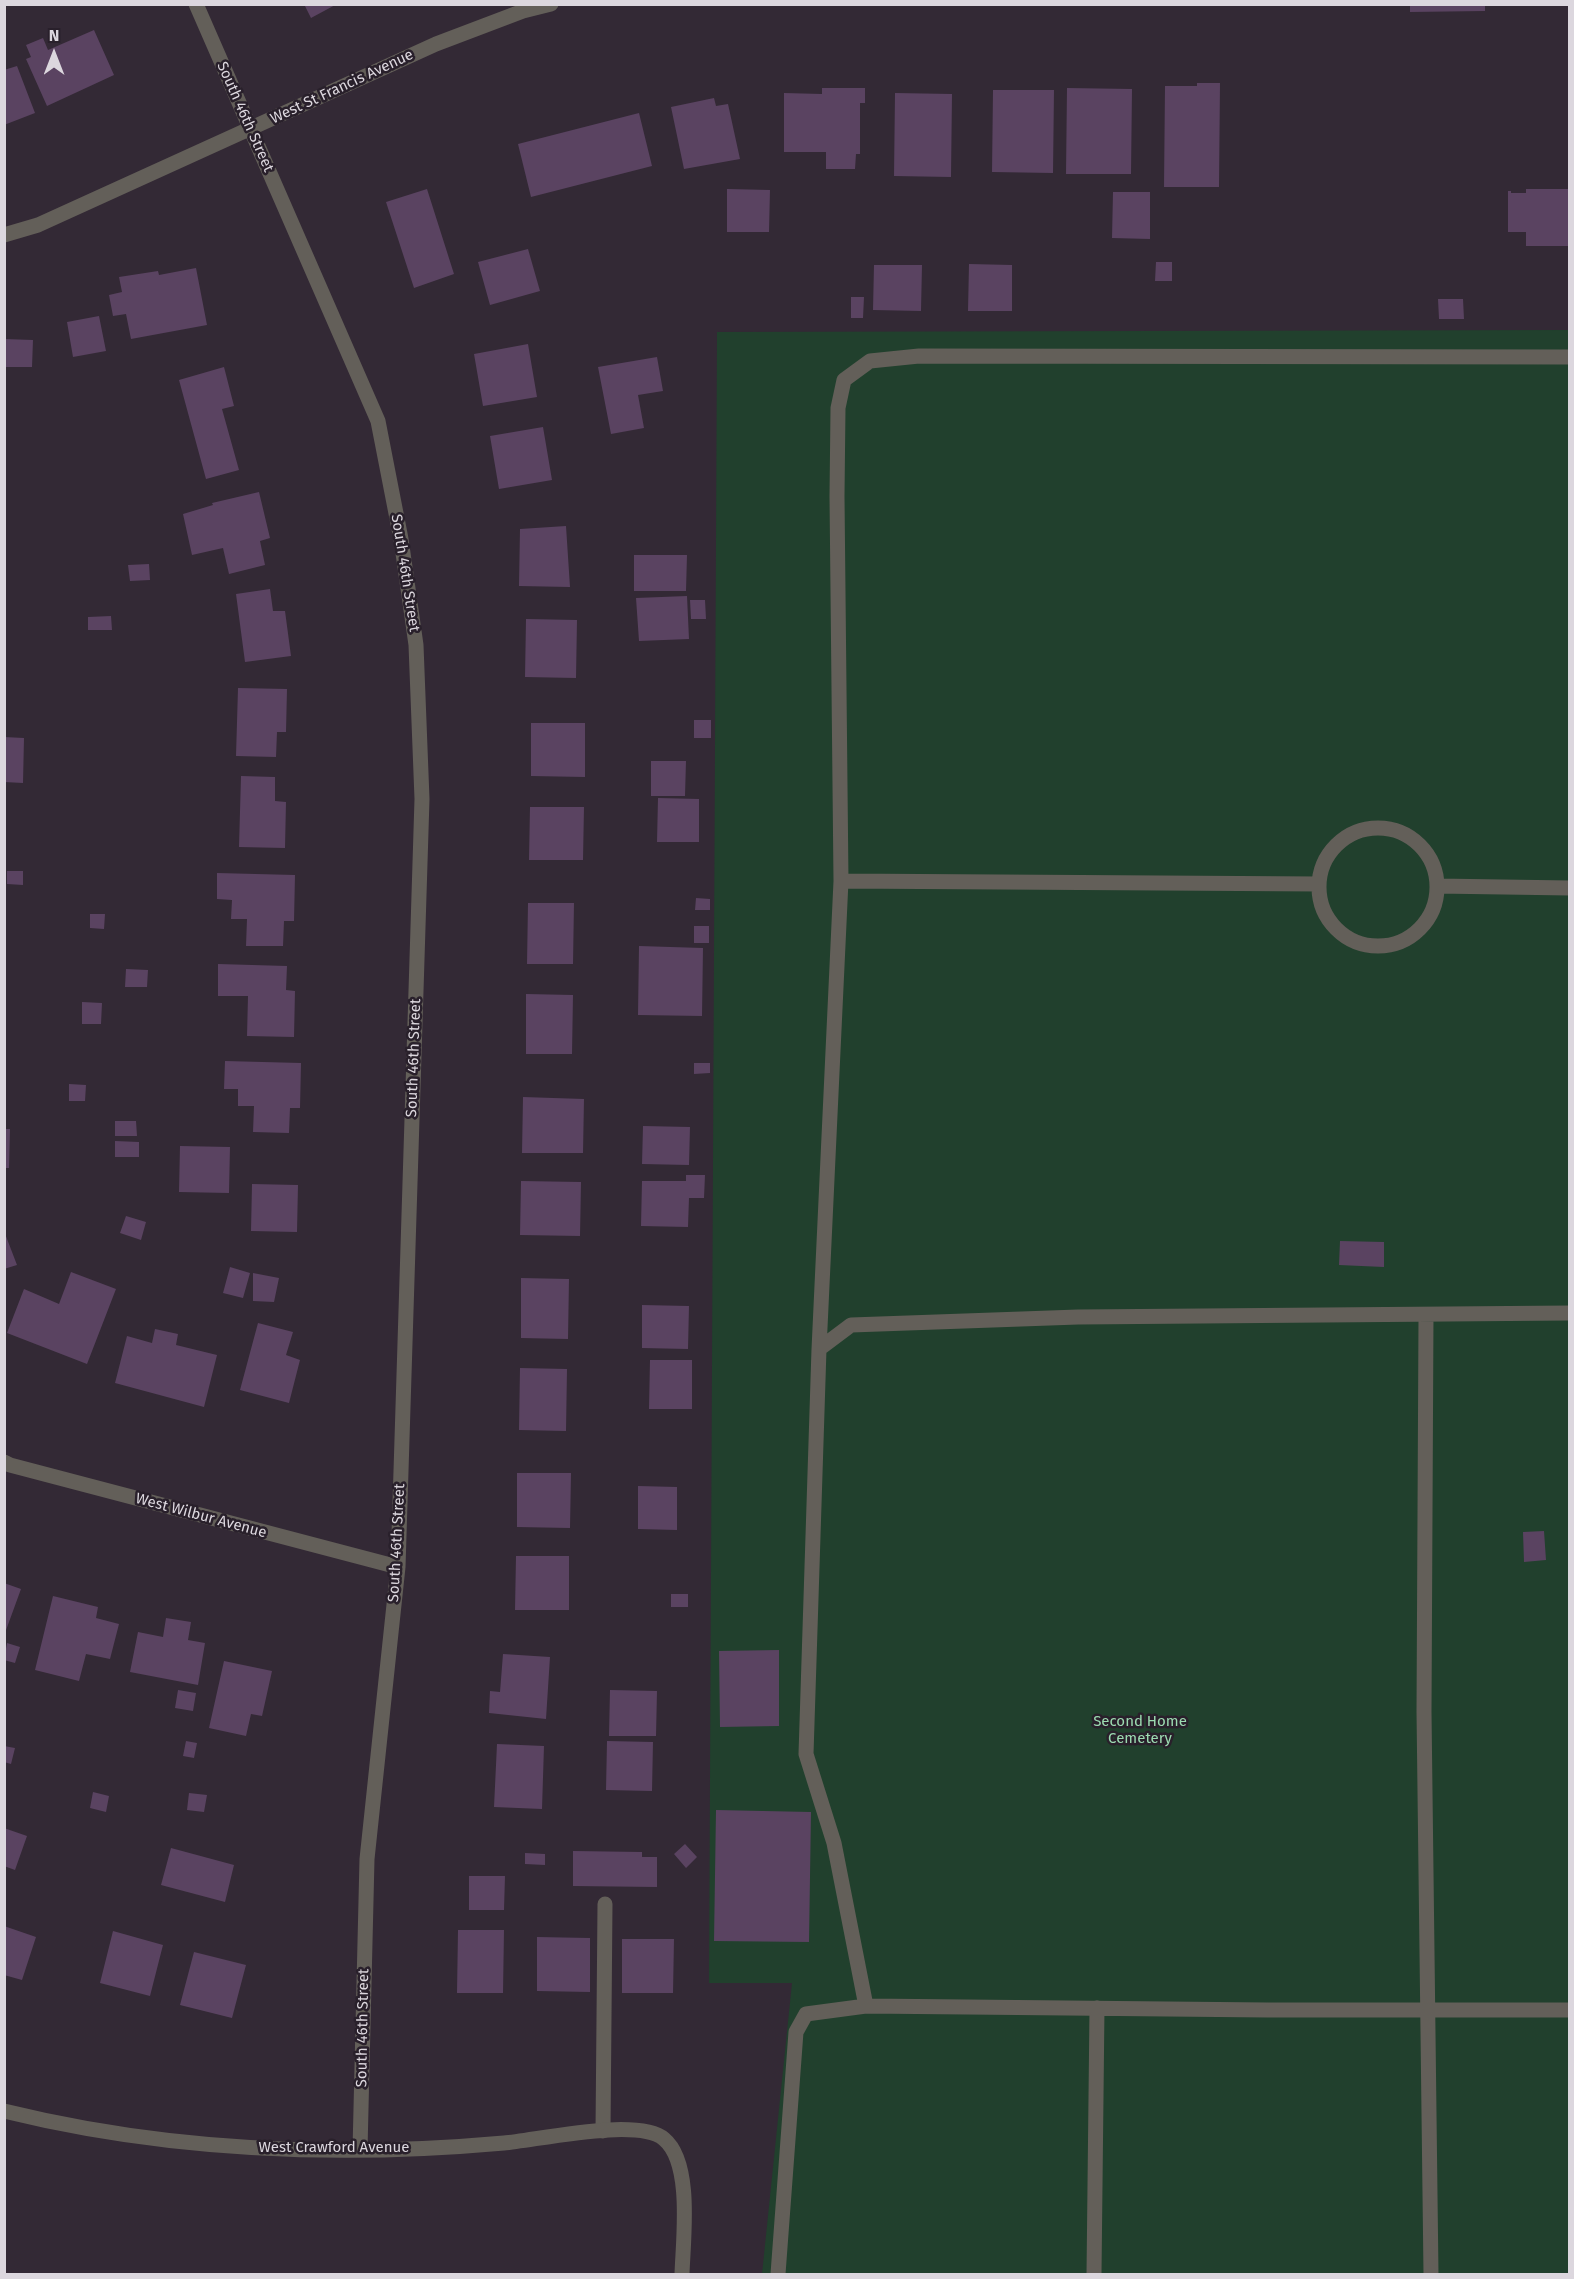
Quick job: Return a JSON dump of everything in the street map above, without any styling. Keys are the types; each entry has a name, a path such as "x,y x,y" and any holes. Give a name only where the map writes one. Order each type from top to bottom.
{"street":[{"name":"South 46th Street","path":"196,4 378,421 401,539 416,645 422,799 398,1567 367,1859 360,2150"},
{"name":"West St Francis Avenue","path":"4,235 38,225 436,44 524,11 551,4"},
{"path":"866,2006 834,1843 806,1754 819,1349 841,881 837,496 838,408 844,380 870,361 919,356 1569,357"},
{"path":"1369,828 1389,828 1408,836 1423,849 1433,866 1437,886 1434,904 1426,921 1412,935 1396,943 1377,946 1358,942 1335,926 1321,902 1319,884 1323,864 1334,847 1350,834 1369,828"},
{"path":"841,881 1319,884"},
{"path":"1437,886 1569,888"},
{"path":"819,1349 851,1325 1078,1317 1569,1312"},
{"path":"1426,1314 1424,1711 1431,2274"},
{"name":"West Wilbur Avenue","path":"4,1462 398,1567"},
{"path":"603,2131 605,1904"},
{"path":"778,2274 796,2032 806,2014 866,2006 1569,2010"},
{"path":"1095,2274 1096,2008"},
{"name":"West Crawford Avenue","path":"4,2111 49,2122 142,2137 238,2148 360,2150 503,2144 620,2129 649,2132 664,2139 676,2158 682,2178 685,2204 682,2274"}],"green space":[{"name":"Second Home Cemetery","path":"1569,330 1569,2274 762,2274 792,1983 709,1983 717,332"}],"building":[{"path":"304,4 337,4 311,18"},
{"path":"1410,4 1485,4 1485,11 1410,12"},
{"path":"94,30 114,75 47,106 26,59 31,57 26,45 43,38 48,50"},
{"path":"17,66 35,113 4,125 4,70"},
{"path":"1197,83 1220,83 1219,187 1164,187 1165,86 1197,86"},
{"path":"822,88 865,88 865,103 860,103 860,154 856,154 855,169 826,169 826,152 784,152 784,93 822,94"},
{"path":"1067,88 1132,89 1131,174 1066,174"},
{"path":"993,90 1054,90 1053,173 992,172"},
{"path":"895,93 952,94 951,177 894,176"},
{"path":"714,98 716,106 728,104 740,159 684,169 671,107"},
{"path":"639,113 652,166 531,197 518,144"},
{"path":"427,189 454,274 414,288 386,202"},
{"path":"727,189 770,190 769,232 727,232"},
{"path":"1526,189 1570,189 1570,246 1526,246 1526,232 1508,232 1508,191 1526,193"},
{"path":"1113,192 1150,192 1150,239 1112,238"},
{"path":"528,249 540,291 490,305 478,262"},
{"path":"1156,262 1172,262 1172,281 1155,281"},
{"path":"969,264 1012,265 1012,311 968,311"},
{"path":"874,265 922,265 921,311 873,310"},
{"path":"196,268 207,325 131,339 126,314 113,316 109,295 122,292 119,277 158,271 159,275"},
{"path":"851,297 864,297 863,318 851,318"},
{"path":"1438,299 1463,299 1464,319 1439,319"},
{"path":"99,316 106,351 73,357 67,322"},
{"path":"4,339 33,340 32,367 4,367"},
{"path":"528,344 537,397 483,406 474,354"},
{"path":"657,357 663,391 638,395 644,428 611,434 598,367"},
{"path":"224,367 234,406 222,409 239,470 206,479 179,380"},
{"path":"543,427 552,480 499,489 490,436"},
{"path":"259,492 270,538 260,541 265,565 229,574 223,548 192,555 183,514 213,505 212,503"},
{"path":"566,526 570,587 519,586 520,529"},
{"path":"634,555 687,555 686,591 634,591"},
{"path":"149,564 150,580 130,581 128,565"},
{"path":"270,589 273,611 285,611 291,656 245,662 236,594"},
{"path":"687,596 689,639 639,641 636,598"},
{"path":"690,600 705,600 706,619 691,619"},
{"path":"111,616 112,630 88,630 88,617"},
{"path":"526,619 577,620 576,678 525,677"},
{"path":"238,688 287,689 286,732 277,732 276,757 236,756"},
{"path":"694,720 711,720 711,738 694,738"},
{"path":"531,723 585,723 585,777 531,776"},
{"path":"4,737 24,738 23,783 4,782"},
{"path":"651,761 686,761 685,796 651,796"},
{"path":"241,776 275,777 275,801 286,802 285,848 239,847"},
{"path":"658,798 699,799 699,842 657,842"},
{"path":"530,807 584,807 583,860 529,860"},
{"path":"7,871 23,871 23,885 7,884"},
{"path":"217,873 295,875 294,921 284,921 283,946 246,946 247,919 231,919 232,900 217,899"},
{"path":"696,898 710,899 710,910 695,910"},
{"path":"528,903 574,903 573,964 527,964"},
{"path":"90,914 105,914 104,929 90,928"},
{"path":"694,926 709,926 709,943 694,943"},
{"path":"639,946 703,948 702,1016 638,1015"},
{"path":"218,964 287,966 286,990 295,991 294,1037 247,1036 248,996 218,996"},
{"path":"126,969 148,970 147,987 125,987"},
{"path":"526,994 573,995 572,1054 526,1054"},
{"path":"82,1002 102,1003 101,1024 82,1024"},
{"path":"225,1061 301,1063 300,1108 290,1108 289,1133 253,1132 254,1106 238,1106 238,1089 224,1089"},
{"path":"694,1063 710,1063 710,1073 694,1074"},
{"path":"69,1084 86,1085 85,1101 69,1101"},
{"path":"523,1097 584,1099 583,1153 522,1153"},
{"path":"115,1121 136,1121 137,1136 115,1136"},
{"path":"643,1126 690,1127 689,1165 642,1164"},
{"path":"4,1129 10,1129 9,1168 4,1168"},
{"path":"115,1141 139,1142 139,1157 115,1157"},
{"path":"180,1146 230,1147 229,1193 179,1192"},
{"path":"686,1175 705,1175 704,1198 689,1198 688,1227 641,1226 642,1181 686,1181"},
{"path":"521,1181 581,1182 580,1236 520,1235"},
{"path":"252,1184 298,1185 297,1232 251,1231"},
{"path":"126,1216 146,1222 141,1240 120,1233"},
{"path":"4,1231 17,1265 4,1269"},
{"path":"1340,1241 1384,1242 1384,1267 1339,1265"},
{"path":"230,1267 250,1273 243,1298 223,1293"},
{"path":"71,1272 116,1289 87,1364 7,1333 24,1289 59,1304"},
{"path":"253,1273 279,1278 274,1302 253,1301"},
{"path":"521,1278 569,1279 568,1339 521,1338"},
{"path":"642,1305 689,1306 688,1349 642,1348"},
{"path":"258,1323 293,1332 286,1355 300,1360 289,1403 240,1390"},
{"path":"155,1329 178,1334 176,1345 217,1355 204,1407 115,1383 127,1336 152,1343"},
{"path":"650,1360 692,1360 692,1409 649,1409"},
{"path":"520,1368 567,1369 566,1431 519,1430"},
{"path":"517,1473 571,1473 570,1528 517,1527"},
{"path":"638,1486 677,1487 677,1530 638,1529"},
{"path":"1544,1531 1546,1560 1524,1562 1523,1532"},
{"path":"516,1556 569,1556 569,1610 515,1610"},
{"path":"4,1583 21,1589 5,1633 4,1633"},
{"path":"671,1594 688,1594 688,1607 671,1607"},
{"path":"53,1596 98,1607 96,1618 119,1624 110,1659 86,1654 79,1681 35,1670"},
{"path":"166,1618 191,1622 188,1640 205,1643 198,1685 130,1672 138,1632 163,1637"},
{"path":"7,1643 20,1647 15,1663 4,1660"},
{"path":"779,1650 779,1726 720,1727 719,1651"},
{"path":"503,1654 550,1657 546,1719 489,1713 490,1691 500,1692"},
{"path":"224,1661 272,1671 262,1716 251,1714 246,1736 209,1728"},
{"path":"178,1690 196,1693 193,1711 175,1708"},
{"path":"610,1690 657,1691 656,1736 609,1736"},
{"path":"186,1741 197,1743 194,1758 183,1756"},
{"path":"607,1741 653,1742 652,1791 606,1790"},
{"path":"497,1744 544,1746 542,1809 494,1807"},
{"path":"4,1746 15,1748 11,1764 4,1762"},
{"path":"93,1792 109,1796 106,1812 90,1808"},
{"path":"189,1793 207,1795 204,1812 187,1810"},
{"path":"716,1810 811,1812 809,1942 714,1941"},
{"path":"4,1828 27,1836 15,1870 4,1866"},
{"path":"685,1844 697,1857 686,1868 674,1854"},
{"path":"171,1848 234,1865 225,1902 161,1885"},
{"path":"573,1851 642,1852 642,1857 657,1857 657,1887 573,1886"},
{"path":"525,1853 545,1854 545,1865 525,1864"},
{"path":"469,1876 505,1876 504,1910 469,1910"},
{"path":"4,1926 36,1937 22,1980 4,1975"},
{"path":"458,1930 504,1930 503,1993 457,1993"},
{"path":"113,1931 163,1945 150,1996 100,1983"},
{"path":"537,1937 590,1938 590,1992 537,1991"},
{"path":"622,1939 674,1939 673,1993 622,1993"},
{"path":"194,1952 246,1965 232,2018 180,2005"}]}
